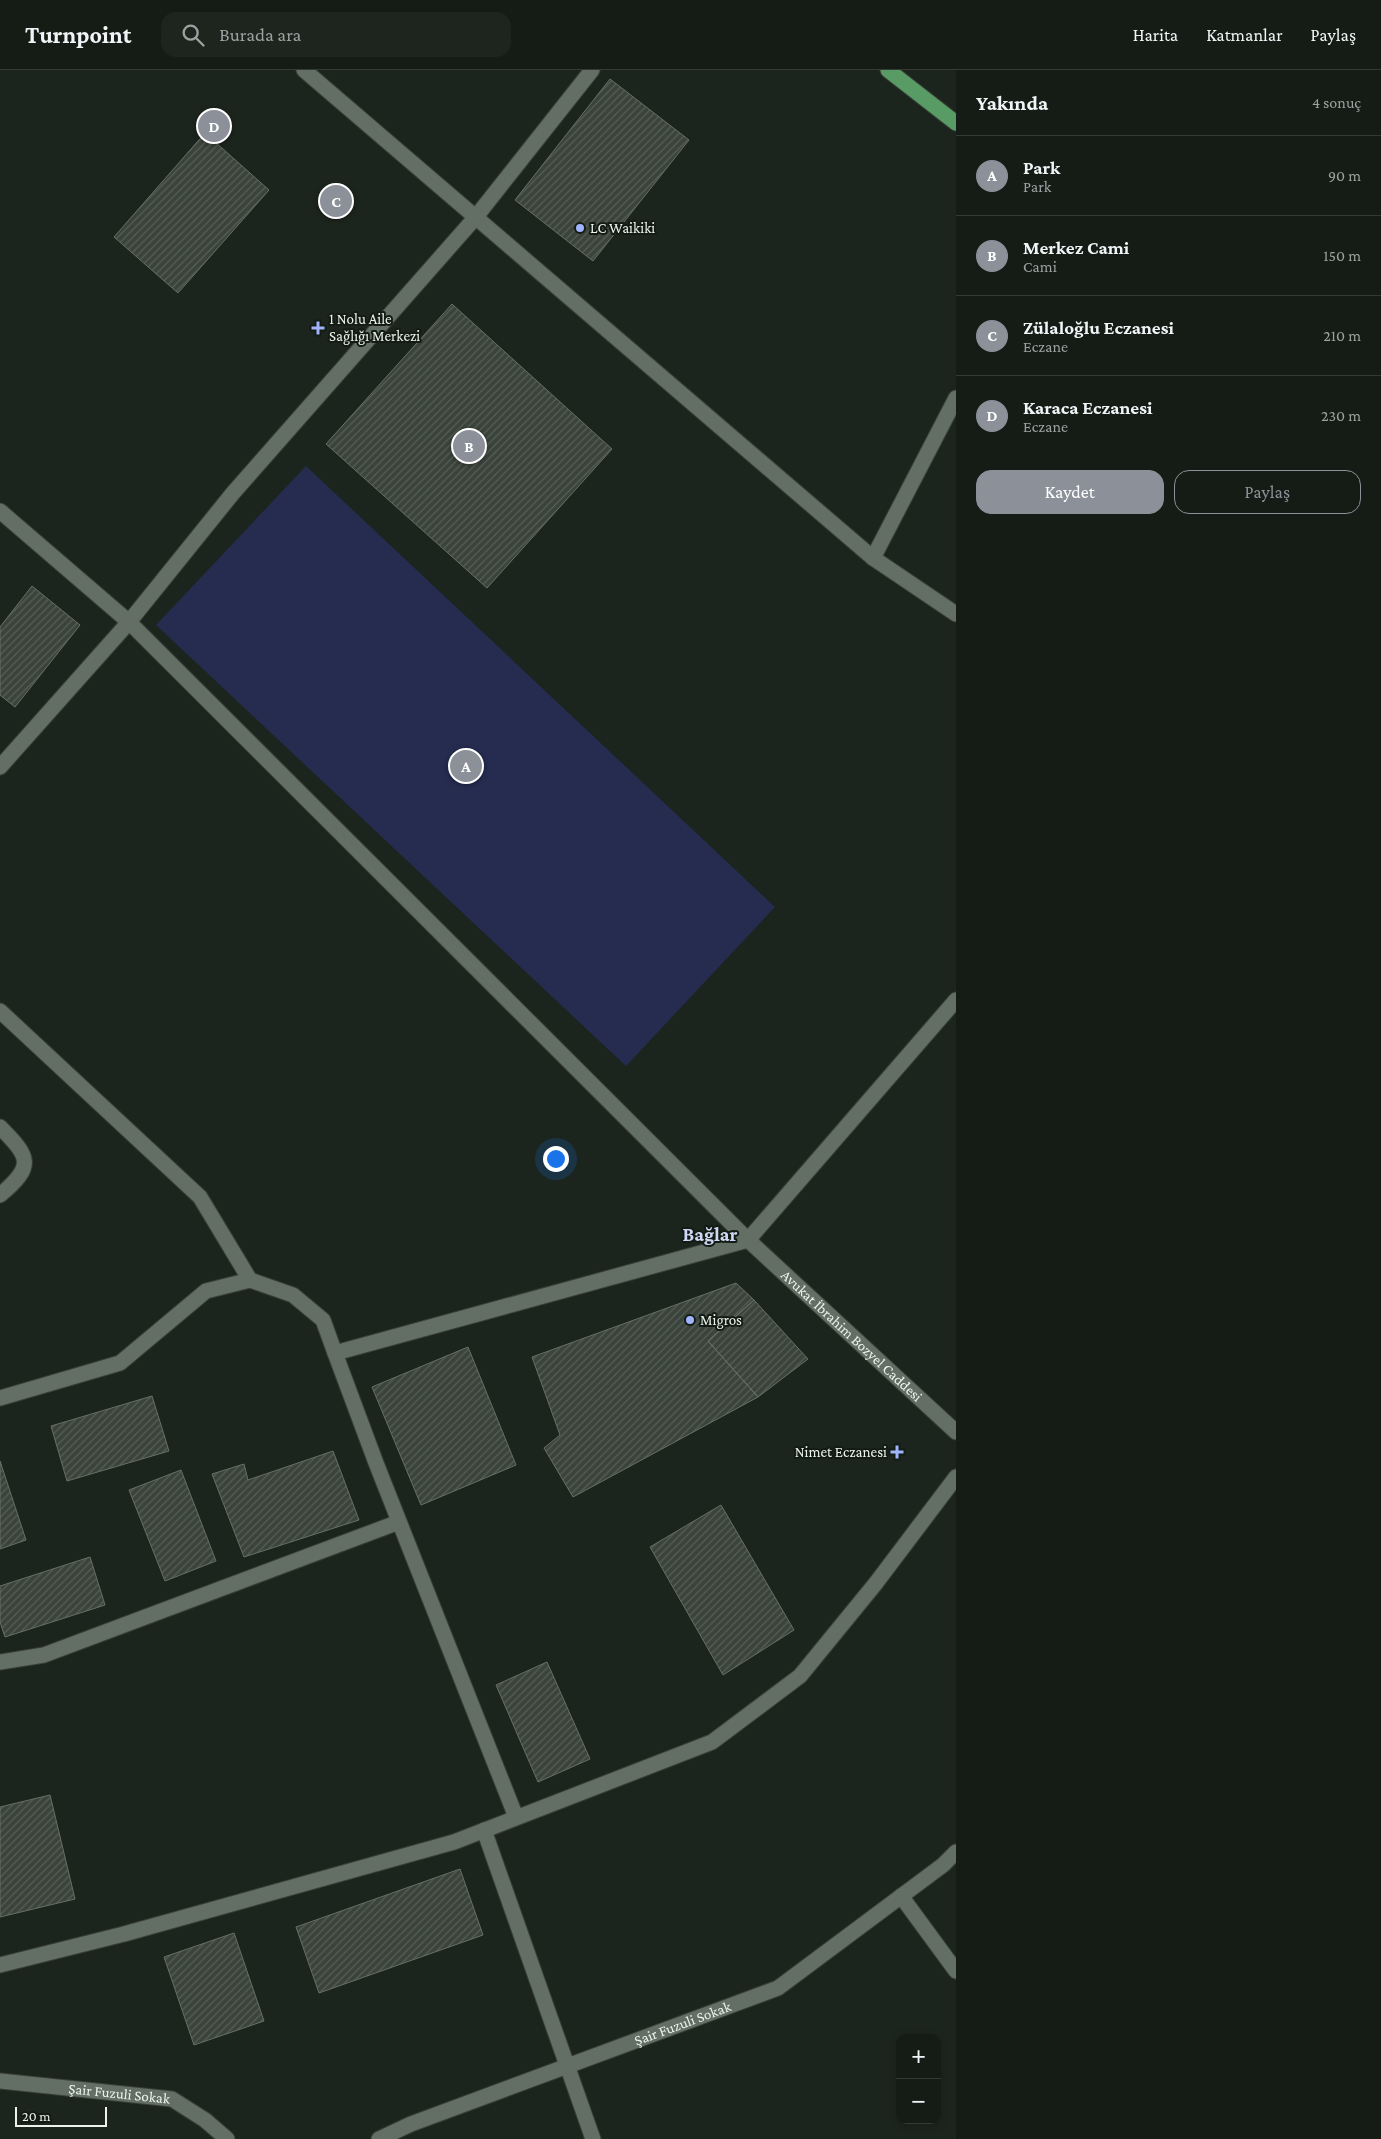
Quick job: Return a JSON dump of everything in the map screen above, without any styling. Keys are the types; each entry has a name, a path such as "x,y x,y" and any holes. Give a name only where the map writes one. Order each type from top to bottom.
{"main road":[{"path":"888,70 956,124"}],"street":[{"path":"304,70 873,558 956,614"},
{"path":"0,767 129,622 233,493 475,218 592,70"},
{"path":"873,558 956,398"},
{"name":"Avukat İbrahim Bozyel Caddesi","path":"0,511 129,622 748,1240 953,1425"},
{"path":"335,1353 748,1240 956,1000"},
{"path":"0,1011 200,1197 250,1280"},
{"path":"0,1127 19,1145 25,1161 23,1172 17,1181 0,1195"},
{"path":"0,1398 120,1363 206,1292 250,1280 293,1295 323,1320 399,1522 516,1817"},
{"path":"0,1964 199,1913 454,1842 712,1742 800,1676 876,1583 956,1476"},
{"path":"0,1662 44,1655 399,1522"},
{"path":"484,1830 593,2139"},
{"name":"Şair Fuzuli Sokak","path":"380,2139 411,2124 778,1988 943,1865 956,1852"},
{"path":"901,1896 956,1971"},
{"name":"Şair Fuzuli Sokak","path":"0,2081 172,2099 205,2120 227,2139"}],"shaded area":[{"path":"306,466 775,907 626,1066 156,625"}],"building":[{"path":"610,79 689,140 593,261 515,200"},
{"path":"205,133 269,190 178,293 114,237"},
{"path":"452,304 612,449 487,588 326,444"},
{"path":"32,586 80,625 15,707 0,695 0,627"},
{"path":"736,1283 754,1300 708,1341 758,1397 573,1497 544,1448 560,1435 532,1357"},
{"path":"754,1300 808,1359 758,1397 708,1341"},
{"path":"468,1347 516,1465 421,1505 372,1387"},
{"path":"152,1396 169,1451 67,1481 51,1426"},
{"path":"333,1451 359,1520 244,1557 212,1474 244,1464 248,1480"},
{"path":"0,1461 26,1540 0,1549"},
{"path":"181,1470 216,1561 165,1581 129,1490"},
{"path":"721,1505 794,1630 723,1675 650,1547"},
{"path":"90,1557 105,1605 5,1637 0,1622 0,1586"},
{"path":"547,1662 590,1759 538,1782 496,1685"},
{"path":"50,1795 75,1899 0,1917 0,1807"},
{"path":"460,1869 483,1935 319,1993 296,1927"},
{"path":"234,1933 264,2021 194,2045 164,1957"}],"place":[{"name":"Karaca Eczanesi","path":"214,126"},
{"name":"Zülaloğlu Eczanesi","path":"336,201"},
{"name":"LC Waikiki","path":"580,228"},
{"name":"1 Nolu Aile Sağlığı Merkezi","path":"318,328"},
{"name":"Merkez Cami","path":"469,446"},
{"name":"Park","path":"466,766"},
{"name":"Migros","path":"690,1320"},
{"name":"Nimet Eczanesi","path":"897,1452"}],"district":[{"name":"Bağlar","path":"710,1234"}]}
